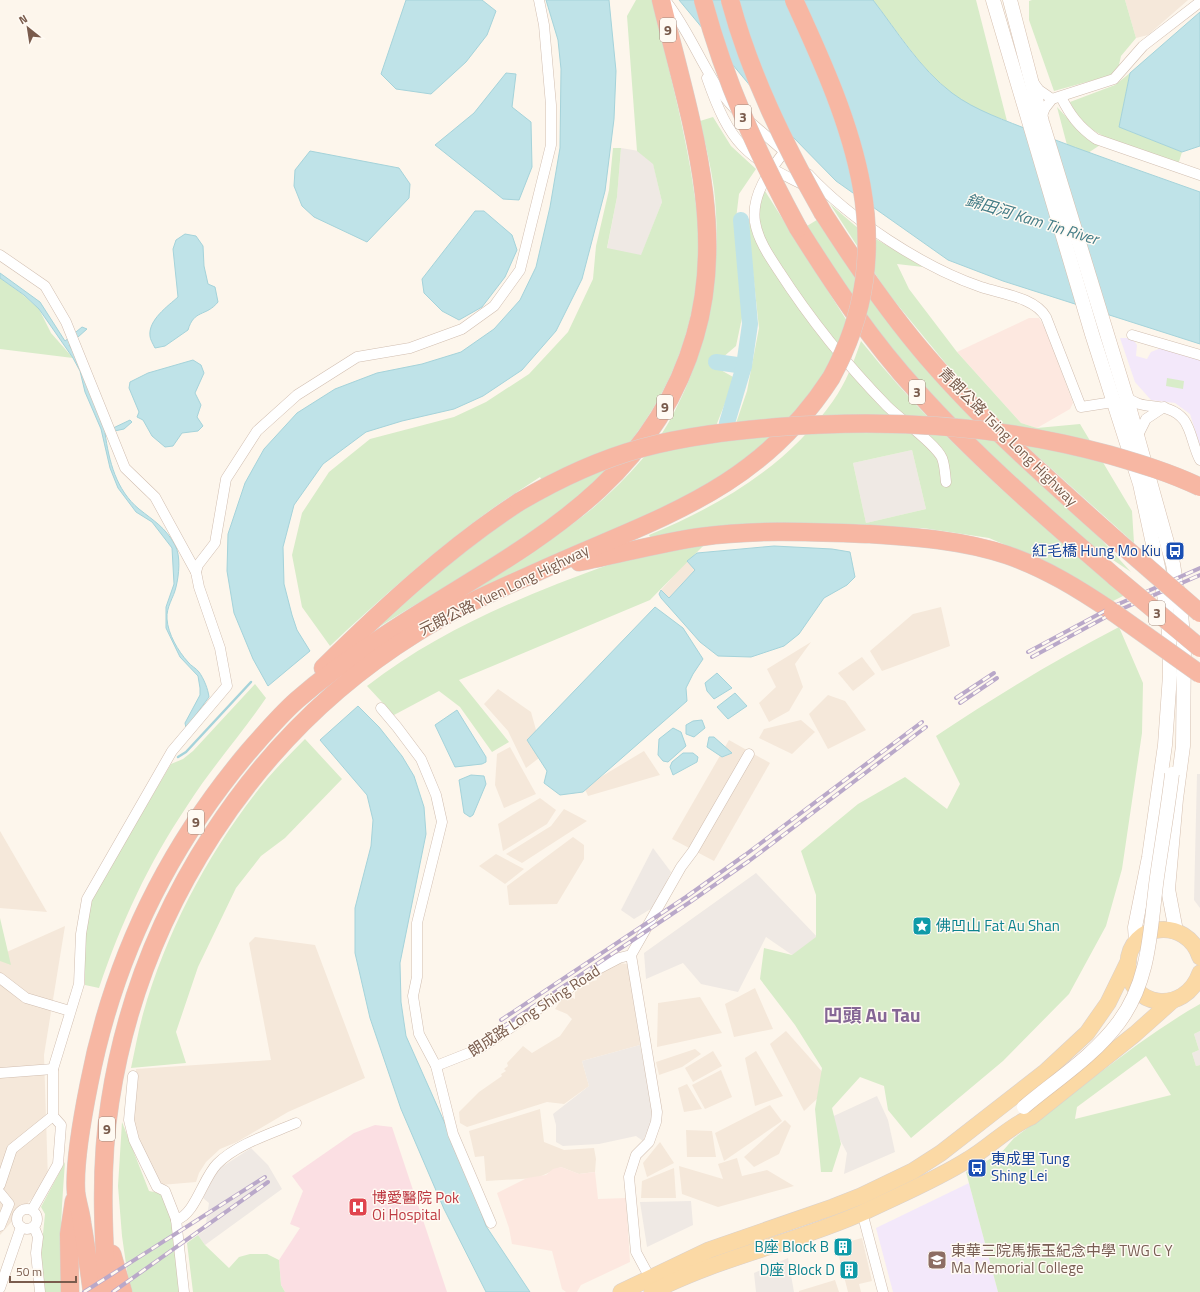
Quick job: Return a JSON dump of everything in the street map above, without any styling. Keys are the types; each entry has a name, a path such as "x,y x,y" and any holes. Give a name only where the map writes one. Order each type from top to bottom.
{"highway":[{"name":"元朗公路 Yuen Long Highway","path":"92,1292 74,1200 92,1065 123,959 166,870 187,835 237,766 264,733 294,702 372,643 503,563 564,520 605,485 639,447 660,417 681,376 695,337 703,302 707,264 707,224 702,177 692,124 663,0"},
{"name":"青朗公路 Tsing Long Highway","path":"703,0 727,77 749,133 798,228 848,305 916,391 993,467 1115,577 1200,648"},
{"name":"青朗公路 Tsing Long Highway","path":"730,0 743,40 772,115 804,180 823,213 873,287 928,358 980,414 1043,474 1200,613"},
{"name":"元朗公路 Yuen Long Highway","path":"107,1292 103,1190 106,1129 110,1102 124,1037 144,970 166,920 194,866 225,815 248,784 284,742 320,706 370,665 414,634 434,622 538,572 670,514 740,475 765,455 790,431 813,404 831,378 852,334 862,299 867,258 866,215 860,177 847,126 823,64 794,0"},
{"path":"294,702 323,668 416,582 469,536 545,486 583,469 621,455 662,443 730,432 846,424 904,424 961,427 1036,437 1135,463 1200,487"},
{"path":"538,572 644,547 726,534 785,531 896,536 962,544 1006,555 1049,572 1113,612 1200,674"},
{"path":"70,1292 69,1234 74,1200"},
{"path":"74,1200 78,1292"},
{"path":"105,1231 123,1292"}],"main road":[{"path":"993,0 1092,334 1119,399 1137,437 1171,556 1180,608 1184,647 1183,746 1176,799 1168,889 1176,931"},
{"path":"651,1285 709,1250 833,1208 913,1171 941,1153 1045,1072 1087,1033 1108,1003 1136,942 1135,927 1152,837 1165,745 1170,675 1170,634 1158,562 1119,399 1110,344 1042,120 1010,0"},
{"path":"1016,1124 1024,1106 1090,1053 1114,1029 1136,992 1148,956 1175,745 1183,711"},
{"path":"1136,942 1147,933 1165,929 1176,931 1186,936 1198,949"},
{"path":"1128,962 1131,980 1140,993 1160,1002 1172,1001 1180,998 1196,988 1200,973"},
{"path":"621,1292 651,1285 722,1263 862,1212 950,1171 979,1153 1016,1124 1031,1117 1052,1101 1135,1034 1172,1001"}],"street":[{"path":"196,572 198,565 215,543 226,479 257,431 297,395 357,357 410,348 462,328 494,306 520,270 551,145 550,97 544,26 539,0"},
{"path":"663,0 681,21 712,78 729,102 748,121 785,151 839,204 864,224 932,264 979,286 1037,306 1046,317 1081,407 1119,399 1139,405 1164,407 1174,412 1184,420 1200,460"},
{"path":"1042,120 1045,108 1057,98 1114,79 1143,46 1200,2"},
{"path":"698,50 720,113 730,132 751,156 771,169 839,204"},
{"path":"1031,76 1039,90 1057,98 1070,116 1083,130 1096,139 1200,176"},
{"path":"785,151 771,169 762,186 755,212 758,232 765,248 810,315 851,365 888,406 937,450 943,462 946,482"},
{"path":"0,255 46,286 66,322 126,468 155,497 196,572 220,648 227,686 172,751 87,900 81,934 80,984 70,1011 53,1069 53,1116 61,1125 58,1164 32,1210"},
{"path":"1132,335 1200,355"},
{"path":"1137,437 1146,419 1164,407"},
{"path":"381,708 398,727 421,759 436,795 442,822 418,923 417,977 414,996 419,1034 436,1066 453,1134 491,1223"},
{"path":"651,1285 636,1252 629,1177 636,1155 650,1142 656,1122 657,1112 631,955 680,867 693,851 749,754"},
{"name":"朗成路 Long Shing Road","path":"436,1066 479,1049 596,970 620,958 631,955"},
{"path":"0,978 26,998 70,1011"},
{"path":"0,1073 53,1069"},
{"path":"133,1076 129,1120 134,1140 157,1187 165,1191 176,1220 184,1292"},
{"path":"0,1185 12,1149 53,1116"},
{"path":"176,1220 181,1219 188,1212 208,1175 217,1164 230,1154 249,1144 296,1123"},
{"path":"0,1193 9,1204 0,1226"},
{"path":"25,1209 32,1210 38,1218 34,1227 27,1230 21,1227 17,1222 19,1212 25,1209"},
{"path":"862,1212 882,1292"},
{"path":"0,1288 21,1227"},
{"path":"34,1227 38,1237 36,1253 40,1292"}],"shaded area":[{"path":"1125,0 1188,0 1148,35 1136,38"},
{"path":"621,148 639,151 653,163 662,202 641,256 607,249 617,197"},
{"path":"1029,318 1039,318 1047,332 1073,403 1070,409 1037,428 1021,423 957,352"},
{"path":"1120,338 1127,338 1134,341 1137,345 1136,356 1147,359 1151,352 1161,348 1200,360 1200,446 1190,414 1175,403 1151,400 1135,382"},
{"path":"912,450 926,509 866,523 853,463"},
{"path":"687,561 695,570 669,598 661,590"},
{"path":"941,607 950,646 882,671 870,651 913,614"},
{"path":"811,642 795,664 803,687 789,711 769,722 759,703 776,687 767,669"},
{"path":"862,657 875,674 853,691 838,673"},
{"path":"498,689 531,712 543,755 526,768 508,731 484,704"},
{"path":"828,695 845,701 866,730 828,749 809,714"},
{"path":"801,720 815,732 792,754 759,738 764,729"},
{"path":"729,740 770,763 714,861 672,839"},
{"path":"510,747 536,794 504,808 495,785 497,754"},
{"path":"644,751 660,775 588,796 584,787"},
{"path":"1197,774 1200,774 1200,908 1194,900"},
{"path":"540,798 556,810 547,824 503,851 498,824"},
{"path":"564,809 587,821 522,863 506,854 551,826"},
{"path":"0,831 47,912 0,908"},
{"path":"573,837 584,845 584,859 557,904 509,905 507,886"},
{"path":"653,848 671,872 654,907 634,919 621,910"},
{"path":"496,854 524,869 505,884 479,866"},
{"path":"756,873 821,941 798,959 766,937 738,992 701,984 683,963 646,979 644,953"},
{"path":"65,926 44,1055 48,1180 0,1235 0,955"},
{"path":"255,937 315,945 365,1078 288,1112 237,1142 220,1149 206,1162 199,1173 196,1182 161,1185 138,1139 132,1119 136,1069 271,1060 249,943"},
{"path":"618,963 628,964 640,1045 582,1061 589,1086 564,1104 547,1102 467,1127 460,1123 459,1112 479,1092 502,1076 501,1074 506,1071 504,1069 508,1066 507,1063 523,1046 532,1053 560,1036 572,1019 567,1014 555,1009 565,994 575,999 575,986 589,985 589,982 597,980 596,974"},
{"path":"755,988 773,1029 734,1037 725,1004"},
{"path":"700,997 722,1033 657,1047 658,1003"},
{"path":"786,1031 833,1084 804,1111 770,1044"},
{"path":"1200,1031 1200,1065 1196,1066 1192,1053 1199,1050 1194,1034"},
{"path":"640,1045 650,1094 653,1118 643,1141 636,1136 599,1144 563,1146 556,1142 556,1125 553,1114 589,1086 582,1061"},
{"path":"695,1049 701,1054 682,1067 659,1075 656,1062"},
{"path":"713,1051 722,1066 693,1082 685,1068"},
{"path":"756,1051 783,1096 755,1106 745,1058"},
{"path":"721,1070 732,1097 705,1109 692,1085"},
{"path":"687,1084 702,1109 684,1112 678,1088"},
{"path":"877,1096 888,1120 895,1152 844,1174 847,1153 836,1132 825,1120"},
{"path":"770,1105 782,1121 724,1161 715,1133"},
{"path":"540,1109 544,1142 564,1150 594,1148 596,1159 595,1172 579,1174 561,1167 537,1178 486,1181 484,1156 475,1157 469,1131"},
{"path":"785,1120 791,1126 779,1154 754,1167 744,1157"},
{"name":"博愛醫院 Pok Oi Hospital","path":"375,1125 392,1127 447,1292 285,1292 281,1285 279,1260 300,1228 290,1224 303,1191 292,1176 354,1133"},
{"path":"686,1130 712,1131 716,1157 687,1157"},
{"path":"660,1142 674,1163 647,1177 643,1163"},
{"path":"251,1148 268,1165 282,1189 205,1245 198,1235 205,1230 209,1203 203,1198 217,1170"},
{"path":"737,1158 742,1176 767,1170 794,1186 718,1207 682,1194 679,1166 723,1179 718,1164"},
{"path":"561,1167 579,1174 595,1172 598,1199 626,1198 630,1262 581,1285 577,1292 566,1292 562,1289 552,1251 512,1244 509,1228 497,1193 527,1178 546,1175 553,1169"},
{"path":"674,1168 676,1198 641,1198 642,1181"},
{"name":"東華三院馬振玉紀念中學 TWG C Y Ma Memorial College","path":"969,1183 998,1292 893,1292 876,1228"},
{"path":"691,1201 693,1225 647,1247 640,1202"},
{"path":"862,1238 872,1281 859,1284 861,1292 848,1292 836,1245"},
{"path":"788,1258 794,1292 756,1292 754,1273"},
{"path":"835,1280 839,1292 799,1292 799,1291"}],"green space":[{"path":"636,0 652,0 683,129 696,202 698,223 699,254 694,297 685,338 670,376 651,412 628,445 601,475 570,504 517,543 376,629 456,557 506,519 549,492 540,477 489,511 428,559 330,646 302,607 292,555 302,513 329,472 370,439 454,417 486,402 529,374 568,332 593,279 596,246 609,190 613,148 621,148 617,197 607,248 641,255 662,202 653,164 637,151 627,16"},
{"path":"873,0 976,0 1007,121 978,110 947,89 920,61"},
{"path":"1125,0 1136,38 1121,56 1118,69 1112,75 1054,91 1029,20 1029,1"},
{"path":"1130,73 1119,127 1182,152 1178,165 1119,143 1097,133 1083,122 1072,106 1070,102 1115,85"},
{"path":"1057,107 1083,135 1100,145 1088,153 1067,145"},
{"path":"713,117 731,146 756,169 739,194 736,219 743,313 736,346 722,358 713,356 710,364 735,378 712,436 730,441 747,391 759,328 748,226 765,191 847,321 833,360 782,433 708,488 457,598 544,544 593,508 635,467 655,444 670,420 695,365 710,308 716,249 716,219 714,189 710,163 700,121"},
{"path":"830,204 859,229 923,267 897,264 909,289 957,352 1021,423 1037,428 1080,424 1132,511 1134,543 995,418 947,365 887,292"},
{"path":"820,218 851,266 1131,572 1077,536 950,416 862,315 807,226"},
{"path":"0,278 39,309 51,333 73,358 0,349"},
{"path":"861,341 891,377 953,443 986,475 1054,536 1125,595 1111,602 1033,557 989,538 923,528 866,527 866,525 817,523 768,524 652,540 649,535 702,511 727,497 774,464 795,445 815,424 838,394 849,372","holes":["912,450 926,509 866,523 853,463"]},
{"path":"1167,378 1184,381 1183,389 1166,386"},
{"path":"704,545 650,600 459,680 509,742 492,752 460,707 439,691 394,715 367,686 412,655 458,628 532,594 617,562"},
{"path":"1119,627 1143,683 1142,733 1122,869 1106,926 1069,994 1003,1061 911,1138 888,1110 884,1086 860,1077 832,1108 841,1144 832,1172 821,1172 815,1109 822,1068 795,1025 760,979 764,948 792,955 816,937 816,895 801,851 858,804 905,777 947,809 960,784 936,736 1026,679"},
{"path":"255,684 266,698 196,792 160,850 126,917 99,988 85,985 85,934 90,901 171,764 183,759 193,751"},
{"path":"305,739 342,779 285,838 261,856 236,888 198,967 176,1032 186,1063 131,1068 141,1021 153,982 178,920 193,890 227,832 247,805 267,779"},
{"path":"0,918 11,965 0,961"},
{"path":"1200,1004 1200,1031 1194,1034 1199,1050 1192,1053 1196,1066 1200,1065 1200,1292 998,1292 966,1172 1001,1153 1014,1138 1128,1051","holes":["1146,1056 1171,1095 1075,1119 1077,1107"]},
{"path":"122,1122 149,1191 164,1194 175,1221 180,1292 130,1292 122,1236 118,1186"},
{"path":"65,1162 61,1244 63,1292 43,1292 40,1264 45,1214 41,1207"},
{"path":"198,1235 205,1245 229,1268 239,1257 250,1254 267,1254 279,1260 281,1285 285,1292 193,1292 187,1243"}],"water":[{"path":"406,0 482,0 496,11 487,35 466,62 431,94 396,89 381,74"},
{"path":"546,0 609,0 616,71 614,119 605,191 582,279 556,331 522,370 483,396 454,409 402,421 366,432 323,464 294,505 283,547 284,584 292,615 297,630 310,651 268,686 253,659 234,613 227,571 228,534 245,483 264,449 297,413 335,389 377,373 422,364 461,352 494,329 520,300 536,267 550,207 560,148 561,69 558,40"},
{"name":"錦田河 Kam Tin River","path":"679,0 873,0 900,37 930,73 952,93 971,105 991,115 1034,132 1200,192 1200,344 1003,281 948,260 836,181 791,135"},
{"path":"1200,12 1200,146 1182,152 1119,127 1130,73"},
{"path":"506,73 516,74 512,107 531,122 532,167 519,200 503,199 435,145 474,113"},
{"path":"310,151 399,168 410,184 409,198 367,242 314,217 302,206 294,186 295,170"},
{"path":"475,211 484,211 512,235 517,250 505,277 482,307 459,320 442,311 424,293 422,279"},
{"path":"185,234 196,236 203,246 204,266 208,284 215,287 218,302 214,307 197,316 191,323 188,330 165,346 155,348 150,337 150,330 155,319 178,297 173,249 176,240"},
{"path":"0,273 40,302 65,341 82,327 87,329 69,345 76,356 103,426 109,430 130,420 132,422 124,429 105,433 111,464 119,484 131,501 163,529 177,549 179,560 178,577 167,615 169,630 181,653 203,678 209,697 186,728 185,723 200,695 200,688 198,676 180,657 166,628 166,607 174,584 172,548 152,522 136,512 118,488 110,468 101,429 85,392 80,371 73,358 39,309 24,295 0,278"},
{"path":"193,360 201,365 204,373 195,393 201,405 197,417 203,426 198,431 182,433 173,446 165,447 152,436 143,420 137,417 139,412 129,388 130,382 148,373"},
{"path":"774,546 832,549 850,552 855,577 847,585 824,598 799,634 784,646 751,657 718,656 700,642 659,594 661,590 669,598 695,570 687,561 697,553"},
{"path":"655,607 683,628 703,659 686,688 687,701 583,792 560,795 544,783 547,771 527,740"},
{"path":"717,673 732,688 714,699 707,691 705,683"},
{"path":"735,693 747,706 728,719 717,707"},
{"path":"358,706 379,727 402,756 414,776 424,807 426,834 400,963 401,1002 406,1036 467,1173 486,1226 530,1292 486,1292 444,1209 401,1109 370,1018 355,953 355,908 371,846 373,820 367,795 320,740"},
{"path":"457,710 486,757 486,762 482,764 455,767 435,725"},
{"path":"702,720 705,728 694,737 686,734 686,725 693,721"},
{"path":"673,728 681,732 686,746 668,762 663,761 658,755 659,739"},
{"path":"709,737 714,737 732,753 722,757 707,747"},
{"path":"683,753 693,753 698,757 697,762 673,775 670,767 672,762"},
{"path":"471,775 484,776 486,784 473,815 470,817 464,813 459,780"}],"waterway":[{"path":"727,423 744,366 750,324 741,220"},
{"path":"716,362 744,366"},
{"path":"178,757 186,752 251,682"}],"railway":[{"path":"1028,652 1114,606 1200,568"},
{"path":"1032,657 1117,611 1200,575"},
{"path":"956,698 994,673"},
{"path":"960,703 997,678"},
{"path":"501,1020 686,897 745,855 922,722"},
{"path":"504,1026 749,861 926,727"},
{"path":"84,1292 265,1177"},
{"path":"113,1292 268,1182"}],"place":[{"name":"紅毛橋 Hung Mo Kiu","path":"1175,551"},
{"name":"佛凹山 Fat Au Shan","path":"922,926"},
{"name":"東成里 Tung Shing Lei","path":"977,1168"},
{"name":"博愛醫院 Pok Oi Hospital","path":"358,1207"},
{"name":"B座 Block B","path":"843,1247"},
{"name":"東華三院馬振玉紀念中學 TWG C Y Ma Memorial College","path":"937,1260"},
{"name":"D座 Block D","path":"849,1270"}],"district":[{"name":"凹頭 Au Tau","path":"872,1015"}]}
